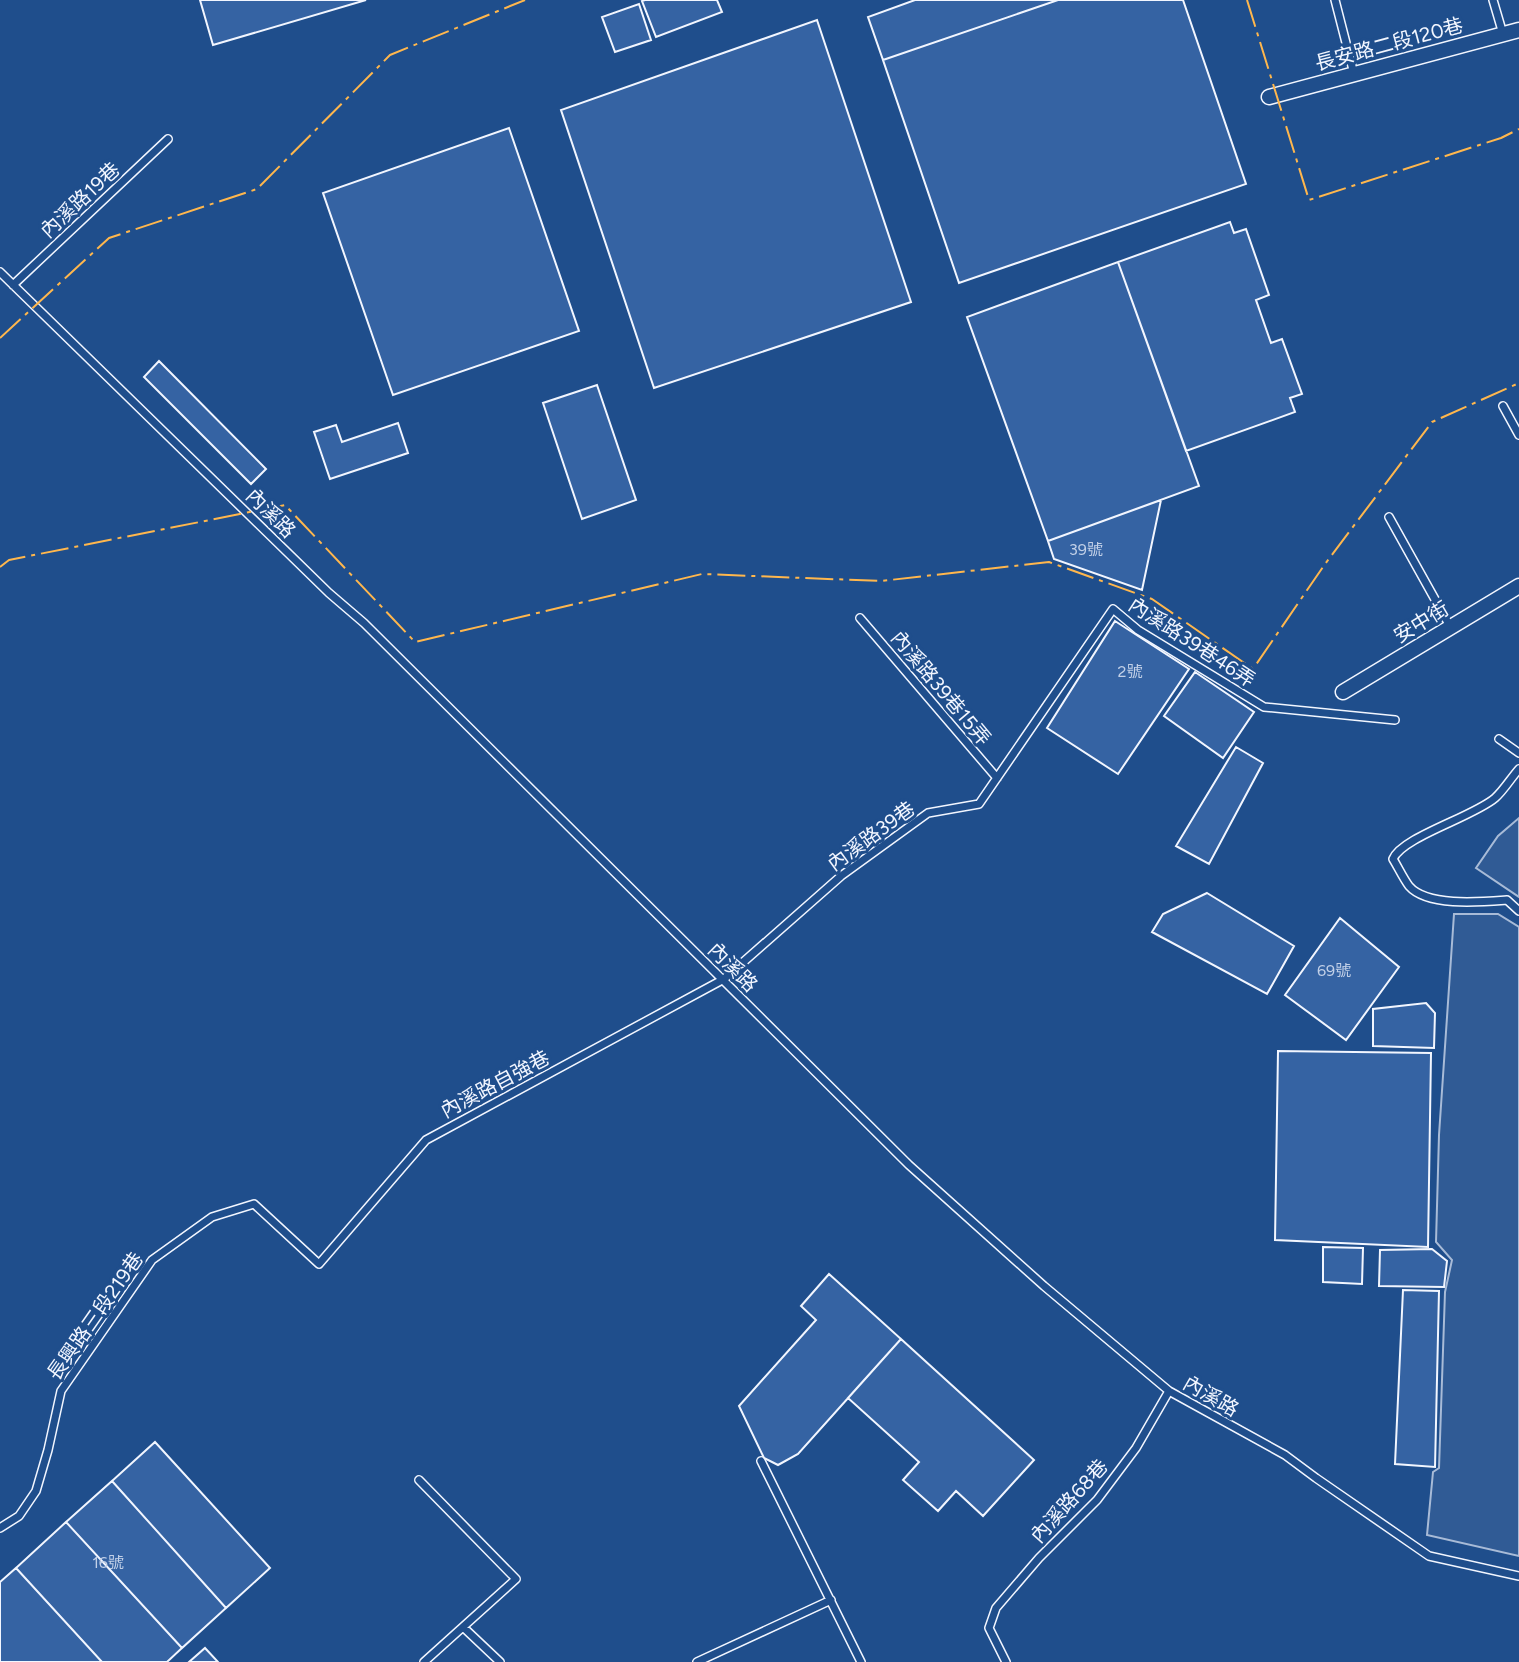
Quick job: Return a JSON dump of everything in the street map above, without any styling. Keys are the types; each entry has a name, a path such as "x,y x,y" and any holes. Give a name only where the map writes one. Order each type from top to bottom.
{"street":[{"name":"長安路二段120巷","path":"1269,97 1519,30"},
{"name":"安中街","path":"1343,692 1519,586"}],"lane":[{"path":"1335,0 1354,74"},
{"path":"1493,0 1503,34"},
{"name":"內溪路19巷","path":"13,285 168,139"},
{"name":"內溪路","path":"0,272 329,593 364,623 909,1165 1044,1286 1169,1391 1285,1455 1429,1556 1519,1576"},
{"path":"1503,406 1519,435"},
{"path":"1389,517 1451,628"},
{"name":"內溪路39巷","path":"724,979 853,867 928,813 979,804 1113,609"},
{"name":"內溪路39巷46弄","path":"1113,609 1138,630 1264,707 1395,720"},
{"name":"內溪路39巷15弄","path":"860,618 997,778"},
{"path":"1499,739 1519,753"},
{"path":"1519,769 1496,798 1465,817 1405,845 1393,859 1409,886 1421,896 1476,902 1507,900 1519,911"},
{"name":"內溪路自強巷","path":"319,1264 426,1140 724,979"},
{"name":"長興路三段219巷","path":"0,1528 19,1516 36,1491 61,1391 152,1260 212,1217 254,1204 319,1264"},
{"name":"內溪路68巷","path":"1006,1662 989,1628 996,1608 1039,1558 1097,1500 1136,1448 1169,1391"},
{"path":"761,1461 861,1662"},
{"path":"419,1480 516,1579 424,1662"},
{"path":"697,1662 831,1600"},
{"path":"463,1627 500,1662"}],"shaded area":[{"path":"1519,818 1519,897 1476,868 1498,836"},
{"path":"1454,914 1498,914 1519,927 1519,1556 1427,1535 1433,1472 1439,1468 1445,1292 1452,1260 1436,1242 1439,1135"}],"building":[{"path":"200,0 366,0 213,45"},
{"path":"717,0 722,12 656,37 642,1"},
{"path":"915,0 1058,0 883,60 868,17"},
{"path":"1058,0 1183,0 1246,184 959,283 883,60"},
{"path":"639,4 651,40 615,52 602,17"},
{"path":"817,20 911,302 654,388 561,110"},
{"path":"509,128 579,331 393,395 323,193"},
{"path":"1230,222 1234,233 1246,229 1269,295 1256,300 1271,343 1282,339 1302,394 1290,398 1295,412 1186,451 1118,262"},
{"path":"1118,262 1199,486 1048,541 967,317"},
{"path":"159,361 266,469 251,484 144,377"},
{"path":"597,385 636,500 582,519 543,403"},
{"path":"398,423 408,453 330,479 314,432 336,425 342,442"},
{"path":"1161,500 1142,590 1054,559 1048,541"},
{"path":"1115,621 1189,669 1118,774 1047,728"},
{"path":"1195,672 1254,712 1223,758 1164,716"},
{"path":"1236,747 1263,763 1209,864 1176,846"},
{"path":"1207,893 1294,946 1267,994 1152,932 1163,914"},
{"path":"1340,918 1399,967 1346,1040 1285,995"},
{"path":"1426,1003 1435,1013 1434,1048 1373,1046 1373,1009"},
{"path":"1278,1051 1431,1053 1428,1247 1275,1240"},
{"path":"1323,1247 1363,1248 1362,1284 1323,1282"},
{"path":"1432,1249 1447,1261 1444,1287 1379,1286 1380,1250"},
{"path":"829,1274 901,1339 798,1454 778,1465 764,1458 739,1406 816,1320 801,1306"},
{"path":"1403,1290 1439,1291 1435,1467 1395,1464"},
{"path":"901,1339 1034,1460 983,1516 956,1491 938,1511 903,1480 919,1462 848,1398"},
{"path":"155,1442 270,1568 226,1608 112,1481"},
{"path":"112,1481 226,1608 182,1648 66,1522"},
{"path":"66,1522 182,1648 167,1662 102,1662 16,1568"},
{"path":"16,1568 102,1662 0,1662 0,1582"},
{"path":"205,1648 218,1662 189,1662"}],"power":[{"path":"0,338 109,238 257,189 390,55 525,0"},
{"path":"1247,0 1309,200 1501,138 1519,129"},
{"path":"0,567 9,560 285,505 415,642 702,574 881,581 1049,562 1152,599 1253,669 1325,564 1432,422 1519,383"}]}
